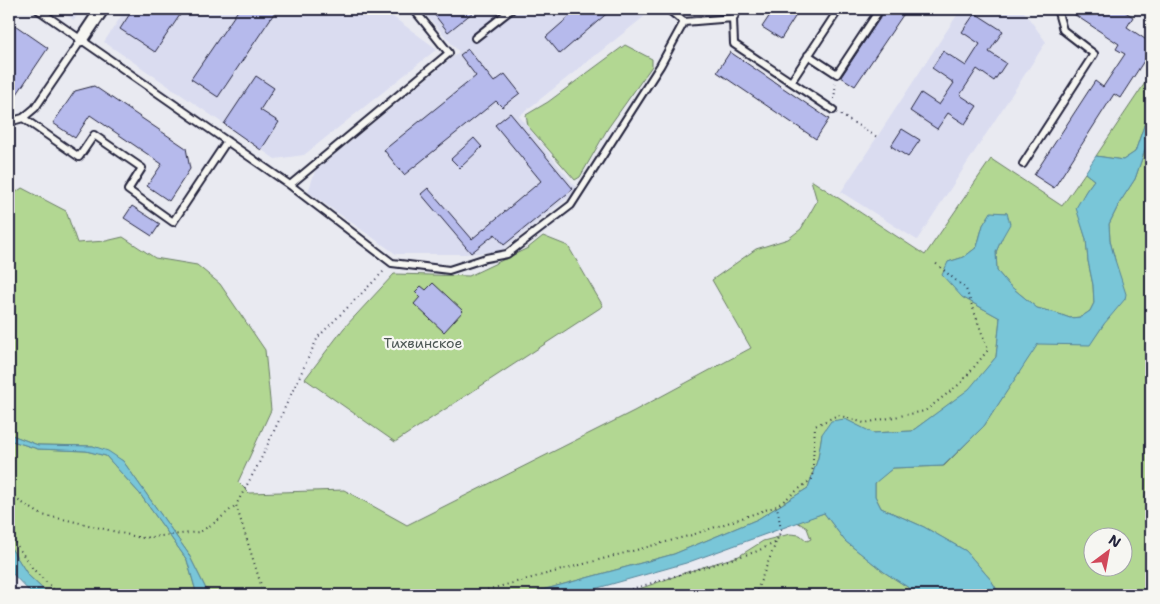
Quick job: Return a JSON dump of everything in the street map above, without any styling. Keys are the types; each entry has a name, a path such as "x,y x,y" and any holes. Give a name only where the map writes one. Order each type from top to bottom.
{"street":[{"path":"82,39 102,9"}],"lane":[{"path":"37,9 290,185 392,263 449,270 486,258 507,254 571,205 660,66 684,22"},
{"path":"290,185 449,53 416,12 419,9"},
{"path":"475,38 512,9"},
{"path":"668,9 684,22 733,18"},
{"path":"739,9 733,18 734,44 833,110"},
{"path":"791,82 839,9"},
{"path":"808,55 837,74 880,9"},
{"path":"1023,164 1094,54 1064,30 1057,9"},
{"path":"9,122 23,118 35,108 82,39"},
{"path":"23,118 79,157 94,135 134,162 142,168 128,190 173,222 227,141"}],"path":[{"path":"837,74 833,110 876,137"},
{"path":"468,595 692,535 777,506 812,479 815,426 838,415 864,423 925,411 961,383 988,350 966,290 934,262"},
{"path":"9,500 16,499 42,515 141,538 200,532 218,521 236,505 259,463 318,337 392,263"},
{"path":"236,505 262,588 269,595"},
{"path":"755,595 781,530 777,506"},
{"path":"9,534 33,568 59,595"},
{"path":"612,595 755,552 777,542"}],"shaded area":[{"path":"59,9 81,9 74,20"},
{"path":"126,9 382,9 437,49 304,155 275,159 104,42"},
{"path":"421,9 638,9 645,16 519,116 578,190 501,251 464,254 396,254 308,192 315,171 459,52"},
{"path":"961,9 1022,9 1046,42 917,240 841,192"}],"green space":[{"path":"625,45 652,59 652,66 608,128 580,177 575,180 528,126 526,115 548,102"},
{"path":"1151,74 1151,112 1147,117 1135,152 1123,160 1096,156"},
{"path":"1151,132 1151,595 1000,595 991,580 966,551 924,527 881,508 875,496 875,482 893,468 944,466 984,426 1038,343 1090,344 1104,324 1115,260 1110,241 1109,224 1135,179"},
{"path":"991,159 1062,206 1085,173 1094,180 1077,208 1086,239 1093,285 1094,303 1090,311 1081,317 1070,318 1037,308 1009,285 997,271 996,252 1002,238 1007,213 991,213 983,225 977,247 964,257 948,262 962,297 1000,318 996,357 970,389 912,431 872,433 845,419 822,434 818,458 808,488 758,519 674,554 524,595 209,595 188,553 123,461 93,446 38,445 9,434 9,197 22,188 66,211 77,243 106,241 123,237 155,258 197,265 220,284 265,350 271,410 238,482 249,493 344,490 407,525 634,411 751,348 712,280 756,249 788,239 801,229 817,201 811,180 925,255"},
{"name":"Тихвинское","path":"543,236 568,246 603,306 395,442 305,379 344,328 394,274 469,276 528,248"},
{"path":"9,440 38,449 86,451 106,456 140,494 187,560 197,595 49,595 28,575 9,545"},
{"path":"824,513 845,541 884,572 920,595 622,595 739,556 763,541 790,534 800,535 807,541 811,539 807,528 797,522"}],"water":[{"path":"1151,112 1151,132 1135,179 1109,224 1110,241 1126,294 1125,299 1104,324 1090,345 1038,344 984,426 943,466 893,468 875,483 875,496 881,508 924,527 966,551 991,580 1000,595 920,595 884,572 845,541 824,513 686,563 573,595 524,595 674,554 758,519 808,488 818,458 822,434 831,421 845,419 873,433 912,431 969,389 996,357 1000,318 962,297 942,275 948,262 964,257 977,247 983,225 991,212 1007,213 1010,224 996,252 997,271 1009,285 1037,308 1070,318 1081,317 1090,311 1094,303 1093,285 1086,239 1076,208 1094,180 1085,173 1096,156 1123,160 1135,152 1147,117"},
{"path":"9,434 38,445 93,446 108,451 123,461 188,553 209,595 197,595 187,560 140,494 106,456 86,451 38,449 9,440"},
{"path":"9,545 28,575 49,595 33,595 9,570"}],"building":[{"path":"133,9 184,9 155,52 120,29"},
{"path":"239,9 277,9 218,97 191,79"},
{"path":"430,9 477,9 448,32"},
{"path":"578,9 612,9 560,54 546,37"},
{"path":"774,9 800,9 781,39 762,27"},
{"path":"885,9 907,9 855,86 841,77"},
{"path":"1066,9 1121,9 1133,17 1127,27 1151,43 1151,50 1120,98 1114,94 1054,188 1034,175 1095,81 1103,87 1125,54 1116,49 1119,44"},
{"path":"975,13 1003,31 989,52 1006,63 994,81 977,69 960,95 977,106 965,124 948,113 937,129 910,111 921,93 939,105 954,83 932,68 943,51 966,66 980,44 962,32"},
{"path":"9,21 48,48 15,97 9,93 9,64 14,55 9,51"},
{"path":"468,49 494,82 505,74 520,93 502,107 496,101 404,175 384,150 476,76 460,55"},
{"path":"730,52 829,119 816,139 717,72"},
{"path":"256,76 274,88 260,110 279,122 261,150 224,124"},
{"path":"94,86 186,148 190,169 169,201 147,186 162,164 90,115 75,138 53,123 75,91"},
{"path":"510,113 573,189 504,245 495,234 471,253 421,194 428,188 472,239 541,181 495,125"},
{"path":"902,129 920,140 908,157 891,146"},
{"path":"474,138 482,147 460,168 451,159"},
{"path":"132,206 160,224 152,236 124,218"},
{"path":"433,283 463,311 444,332 414,304 420,297 415,292 421,286 426,290"}]}
